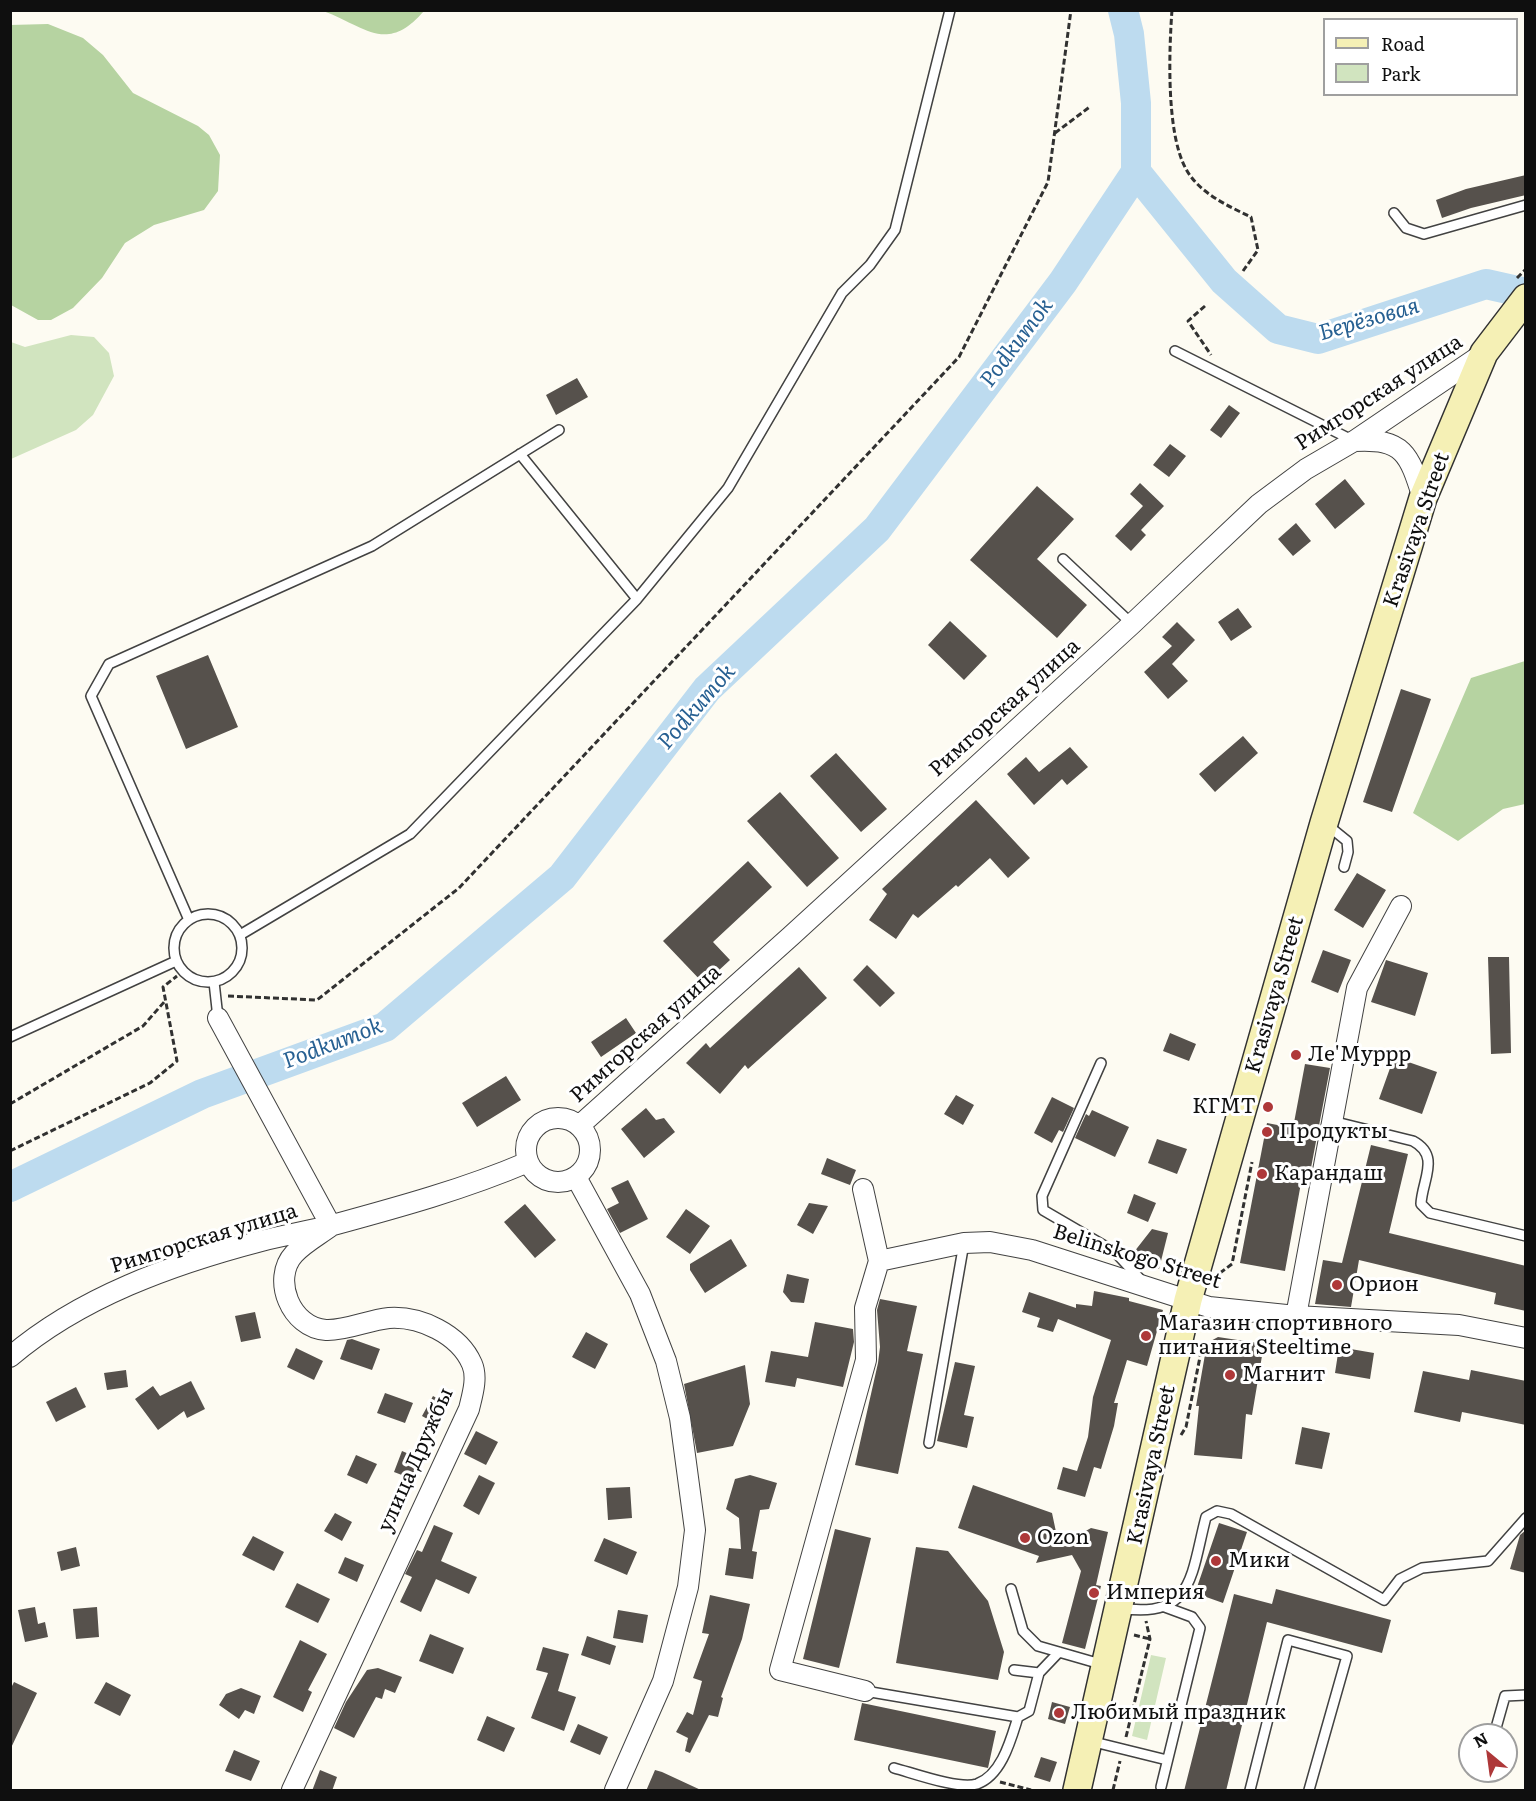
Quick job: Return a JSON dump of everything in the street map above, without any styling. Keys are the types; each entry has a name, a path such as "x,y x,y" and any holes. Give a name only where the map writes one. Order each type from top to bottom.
{"main road":[{"name":"Krasivaya Street","path":"1077,1791 1106,1666 1132,1610 1198,1304 1283,939 1324,823 1423,498 1484,353 1526,298"}],"street":[{"name":"Римгорская улица","path":"579,1126 1132,624 1258,504 1306,469 1354,441 1484,353"},
{"path":"1354,441 1382,440 1399,448 1414,468 1423,498"},
{"path":"1296,1316 1357,988 1401,906"},
{"path":"218,1018 331,1226"},
{"path":"560,1118 579,1126 590,1142 590,1152 583,1170 576,1177 558,1182 540,1177 528,1162 527,1141 539,1124 560,1118"},
{"name":"Римгорская улица","path":"10,1357 33,1337 104,1295 261,1241 331,1226 468,1187 528,1162"},
{"path":"576,1177 640,1294 666,1360 680,1418 695,1530 688,1587 663,1681 615,1791"},
{"path":"863,1190 879,1260 865,1308 866,1360 780,1670 865,1691"},
{"name":"улица Дружбы","path":"292,1791 469,1409 474,1386 473,1365 458,1345 439,1330 416,1320 390,1318 325,1330 303,1323 288,1302 283,1279 293,1254 331,1226"},
{"name":"Belinskogo Street","path":"879,1260 964,1243 990,1242 1032,1250 1198,1304 1296,1316 1459,1325 1526,1338"}],"lane":[{"path":"240,935 410,834 637,599 728,488 842,292 870,265 896,230 950,10"},
{"path":"1394,213 1406,228 1424,234 1526,205"},
{"path":"1175,351 1354,441"},
{"path":"189,920 91,696 109,664 372,546 559,430"},
{"path":"520,454 637,599"},
{"path":"1063,559 1132,624"},
{"path":"1324,823 1347,841 1348,852 1344,867"},
{"path":"198,915 218,915 227,919 240,935 242,955 238,965 224,979 214,982 191,978 182,971 176,961 175,938 189,920 198,915"},
{"path":"10,1037 176,961"},
{"path":"214,982 213,995 218,1018"},
{"path":"1101,1064 1042,1196 1043,1210 1115,1252 1149,1289"},
{"path":"1332,1121 1421,1145 1427,1153 1429,1166 1421,1200 1424,1210 1526,1236"},
{"path":"929,1443 964,1243"},
{"path":"1132,1610 1165,1606 1181,1597 1206,1518 1217,1511 1231,1514 1384,1600 1400,1579 1422,1568 1488,1561 1526,1518"},
{"path":"1011,1589 1023,1631 1038,1646 1106,1666"},
{"path":"1161,1787 1200,1628 1192,1617 1165,1606"},
{"path":"1250,1791 1288,1640 1347,1656 1309,1791"},
{"path":"865,1691 1018,1717 1029,1711 1039,1673 1059,1652"},
{"path":"1014,1670 1039,1673"},
{"path":"1497,1723 1505,1696 1526,1695"},
{"path":"894,1768 960,1785 978,1784 996,1768 1009,1747 1018,1717"},
{"path":"1088,1740 1167,1760"}],"path":[{"path":"213,995 317,1000 459,888 959,357 1048,182 1071,10"},
{"path":"1172,10 1168,62 1174,128 1185,169 1205,191 1251,217 1258,250 1243,271"},
{"path":"1055,133 1091,106"},
{"path":"1205,306 1188,321 1226,376"},
{"path":"10,1151 150,1083 177,1061 163,987 182,971"},
{"path":"10,1104 143,1026 165,1001"},
{"path":"1198,1304 1220,1272 1232,1264 1252,1153"},
{"path":"1175,1444 1186,1427 1201,1350"},
{"path":"1113,1791 1150,1639 1132,1610"},
{"path":"984,1778 1031,1791"}],"green space":[{"path":"424,10 398,32 386,34 363,29 323,11"},
{"path":"48,24 83,38 103,55 133,93 198,126 209,135 220,155 218,191 204,210 154,225 125,243 102,278 73,308 51,320 38,320 11,305 10,25"},
{"path":"71,335 94,337 109,353 114,376 93,415 76,430 11,459 11,342 25,347"},
{"path":"1525,661 1525,804 1503,809 1458,841 1413,813 1471,678"},
{"path":"1151,1655 1166,1658 1147,1740 1132,1736"}],"building":[{"path":"1526,175 1526,195 1471,208 1442,218 1436,200 1466,189"},
{"path":"577,378 588,397 556,415 546,395"},
{"path":"1229,405 1240,413 1221,438 1210,430"},
{"path":"1170,444 1186,456 1169,477 1153,465"},
{"path":"1345,479 1365,504 1335,529 1315,504"},
{"path":"1140,483 1164,506 1141,530 1146,535 1131,551 1115,536 1143,506 1130,494"},
{"path":"1037,486 1074,519 1037,559 1087,605 1057,638 970,560"},
{"path":"1296,523 1311,541 1293,556 1278,539"},
{"path":"1238,608 1252,627 1231,641 1218,622"},
{"path":"950,621 987,656 964,680 928,645"},
{"path":"1177,622 1195,640 1172,664 1188,681 1168,699 1144,672 1172,646 1162,637"},
{"path":"208,655 238,727 186,749 156,676"},
{"path":"1401,689 1431,699 1392,812 1363,802"},
{"path":"1243,736 1258,753 1215,792 1199,774"},
{"path":"1070,747 1088,767 1067,785 1062,779 1034,805 1007,774 1026,757 1039,772"},
{"path":"836,753 887,809 861,832 810,776"},
{"path":"780,792 839,858 807,887 747,821"},
{"path":"976,800 1030,858 1008,878 990,858 918,918 913,914 896,939 869,920 887,894 882,889"},
{"path":"748,861 772,887 713,942 730,960 704,984 663,941"},
{"path":"1357,873 1386,890 1363,928 1334,910"},
{"path":"1323,950 1351,960 1338,993 1311,982"},
{"path":"1488,957 1509,957 1511,1053 1491,1054"},
{"path":"1386,960 1428,973 1415,1016 1371,1002"},
{"path":"867,965 895,993 880,1007 853,980"},
{"path":"799,967 827,998 748,1069 745,1065 720,1094 686,1063 706,1043 710,1048"},
{"path":"626,1018 636,1033 601,1057 591,1042"},
{"path":"1170,1033 1196,1044 1189,1061 1163,1051"},
{"path":"1394,1057 1437,1072 1422,1114 1379,1099"},
{"path":"1305,1064 1330,1068 1310,1173 1303,1172 1285,1271 1240,1263 1267,1123 1293,1128"},
{"path":"506,1076 521,1100 477,1127 462,1103"},
{"path":"956,1095 974,1105 963,1125 944,1114"},
{"path":"1052,1097 1074,1108 1063,1132 1059,1130 1052,1143 1034,1133"},
{"path":"646,1108 656,1120 664,1118 675,1132 644,1158 621,1129"},
{"path":"1092,1110 1129,1127 1115,1157 1075,1138 1086,1114 1089,1116"},
{"path":"1157,1139 1187,1149 1177,1174 1148,1163"},
{"path":"1371,1145 1408,1154 1389,1233 1526,1266 1526,1311 1494,1304 1496,1293 1359,1260 1351,1307 1315,1304 1323,1260 1342,1263"},
{"path":"827,1158 856,1170 850,1185 821,1174"},
{"path":"628,1180 648,1219 620,1233 607,1209 619,1203 611,1188"},
{"path":"1134,1194 1156,1203 1148,1222 1127,1213"},
{"path":"809,1203 828,1206 813,1234 797,1225"},
{"path":"525,1204 556,1240 535,1258 504,1222"},
{"path":"686,1209 710,1226 690,1254 666,1237"},
{"path":"1152,1229 1168,1233 1159,1269 1145,1266 1147,1256 1134,1252"},
{"path":"731,1239 747,1266 705,1293 690,1270 690,1264"},
{"path":"787,1274 809,1279 804,1303 791,1302 783,1292"},
{"path":"1094,1291 1129,1298 1129,1301 1163,1310 1147,1366 1127,1360 1114,1403 1118,1403 1114,1426 1101,1469 1094,1467 1085,1497 1057,1489 1063,1467 1077,1471 1088,1437 1093,1397 1111,1340 1058,1319 1053,1332 1037,1327 1040,1318 1022,1312 1029,1292 1076,1308 1076,1304 1092,1306"},
{"path":"880,1299 917,1306 907,1351 923,1354 898,1474 855,1465 878,1363 880,1347 877,1310"},
{"path":"255,1312 261,1338 241,1342 235,1316"},
{"path":"815,1322 853,1329 854,1342 843,1387 797,1378 795,1387 765,1382 771,1351 808,1357"},
{"path":"586,1332 608,1344 595,1369 572,1357"},
{"name":"Магнит","path":"1218,1337 1264,1344 1252,1415 1246,1414 1242,1459 1194,1455 1199,1406 1196,1406 1207,1343"},
{"path":"352,1339 380,1349 372,1370 340,1359 347,1340"},
{"path":"1339,1347 1374,1353 1370,1379 1335,1373"},
{"path":"296,1348 323,1361 314,1380 287,1367"},
{"path":"955,1362 975,1366 964,1415 974,1417 967,1448 937,1441"},
{"path":"745,1365 750,1404 733,1446 697,1453 684,1384"},
{"path":"126,1370 128,1387 107,1390 104,1373"},
{"path":"1471,1370 1526,1381 1526,1425 1462,1412 1460,1422 1414,1412 1423,1371 1469,1380"},
{"path":"191,1381 205,1409 187,1418 184,1411 158,1430 135,1399 153,1386 160,1396"},
{"path":"76,1387 86,1407 56,1422 46,1402"},
{"path":"385,1393 413,1403 405,1423 377,1413"},
{"path":"433,1396 449,1405 438,1425 422,1416"},
{"path":"1302,1427 1330,1433 1322,1469 1295,1464"},
{"path":"476,1431 498,1442 486,1465 464,1454"},
{"path":"402,1451 423,1460 415,1480 394,1472"},
{"path":"356,1455 377,1464 367,1484 347,1475"},
{"path":"479,1475 495,1483 479,1515 463,1506"},
{"path":"750,1475 777,1483 769,1509 760,1510 752,1551 757,1552 753,1579 725,1575 729,1548 741,1549 739,1518 726,1509 735,1479"},
{"path":"973,1485 1052,1513 1059,1546 1091,1528 1108,1532 1096,1585 1101,1586 1085,1649 1062,1643 1081,1571 1072,1555 1036,1563 1039,1556 958,1528"},
{"path":"630,1487 632,1518 608,1520 606,1488"},
{"path":"335,1513 352,1522 342,1541 324,1531"},
{"path":"1219,1523 1247,1532 1223,1603 1195,1593"},
{"path":"434,1525 453,1533 441,1561 477,1577 469,1594 436,1579 421,1612 400,1602 412,1577 405,1574 417,1550 422,1552"},
{"path":"835,1529 871,1538 839,1668 803,1659"},
{"path":"1526,1530 1526,1573 1510,1569 1520,1535"},
{"path":"253,1536 284,1552 274,1571 242,1555"},
{"path":"604,1538 637,1552 627,1575 594,1561"},
{"path":"76,1547 80,1566 61,1571 57,1552"},
{"path":"916,1547 948,1551 988,1601 1004,1652 998,1680 896,1663"},
{"path":"345,1557 364,1565 357,1582 338,1573"},
{"path":"297,1583 330,1599 318,1623 285,1607"},
{"path":"1276,1589 1391,1620 1382,1653 1267,1622 1226,1791 1184,1791 1234,1594 1272,1604"},
{"path":"710,1595 750,1604 742,1639 721,1697 723,1698 718,1717 709,1715 690,1753 685,1751 688,1738 676,1732 687,1712 693,1715 702,1681 693,1678 709,1634 702,1633"},
{"path":"35,1607 38,1624 45,1622 48,1637 25,1642 18,1610"},
{"path":"97,1607 99,1637 76,1639 73,1609"},
{"path":"618,1610 648,1615 643,1643 613,1638"},
{"path":"430,1634 464,1648 453,1674 419,1661"},
{"path":"587,1636 616,1646 610,1665 581,1655"},
{"path":"300,1640 327,1654 308,1690 312,1692 303,1712 273,1697"},
{"path":"543,1647 569,1654 558,1691 576,1697 564,1731 531,1718 548,1673 536,1670"},
{"path":"378,1668 402,1677 395,1693 385,1689 382,1699 376,1697 354,1738 334,1728 346,1702 367,1670"},
{"path":"14,1682 37,1693 10,1750 10,1690"},
{"path":"106,1682 131,1695 120,1716 94,1703"},
{"path":"241,1688 261,1696 254,1714 245,1710 239,1719 219,1705 226,1694"},
{"name":"Любимый праздник","path":"1052,1702 1070,1707 1065,1724 1048,1719"},
{"path":"862,1703 996,1731 988,1768 854,1740"},
{"path":"487,1716 515,1728 504,1752 477,1740"},
{"path":"578,1724 608,1737 600,1755 570,1742"},
{"path":"234,1750 260,1761 251,1781 225,1771"},
{"path":"1041,1757 1057,1762 1050,1782 1034,1777"},
{"path":"320,1770 337,1777 332,1791 312,1791"},
{"path":"655,1770 662,1772 703,1791 646,1791"}],"waterway":[{"name":"Podkumok","path":"10,1187 202,1094 385,1027 562,877 707,689 877,529 1063,282 1136,172 1136,103 1129,34 1123,10"},
{"name":"Берёзовая","path":"1136,172 1224,281 1278,329 1318,339 1486,284 1526,293"}],"place":[{"name":"Ле'Муррр","path":"1296,1055"},
{"name":"КГМТ","path":"1268,1107"},
{"name":"Продукты","path":"1267,1132"},
{"name":"Карандаш","path":"1262,1174"},
{"name":"Орион","path":"1337,1285"},
{"name":"Магазин спортивного питания Steeltime","path":"1146,1336"},
{"name":"Магнит","path":"1230,1375"},
{"name":"Ozon","path":"1025,1538"},
{"name":"Мики","path":"1216,1561"},
{"name":"Империя","path":"1094,1593"},
{"name":"Любимый праздник","path":"1059,1713"}]}
